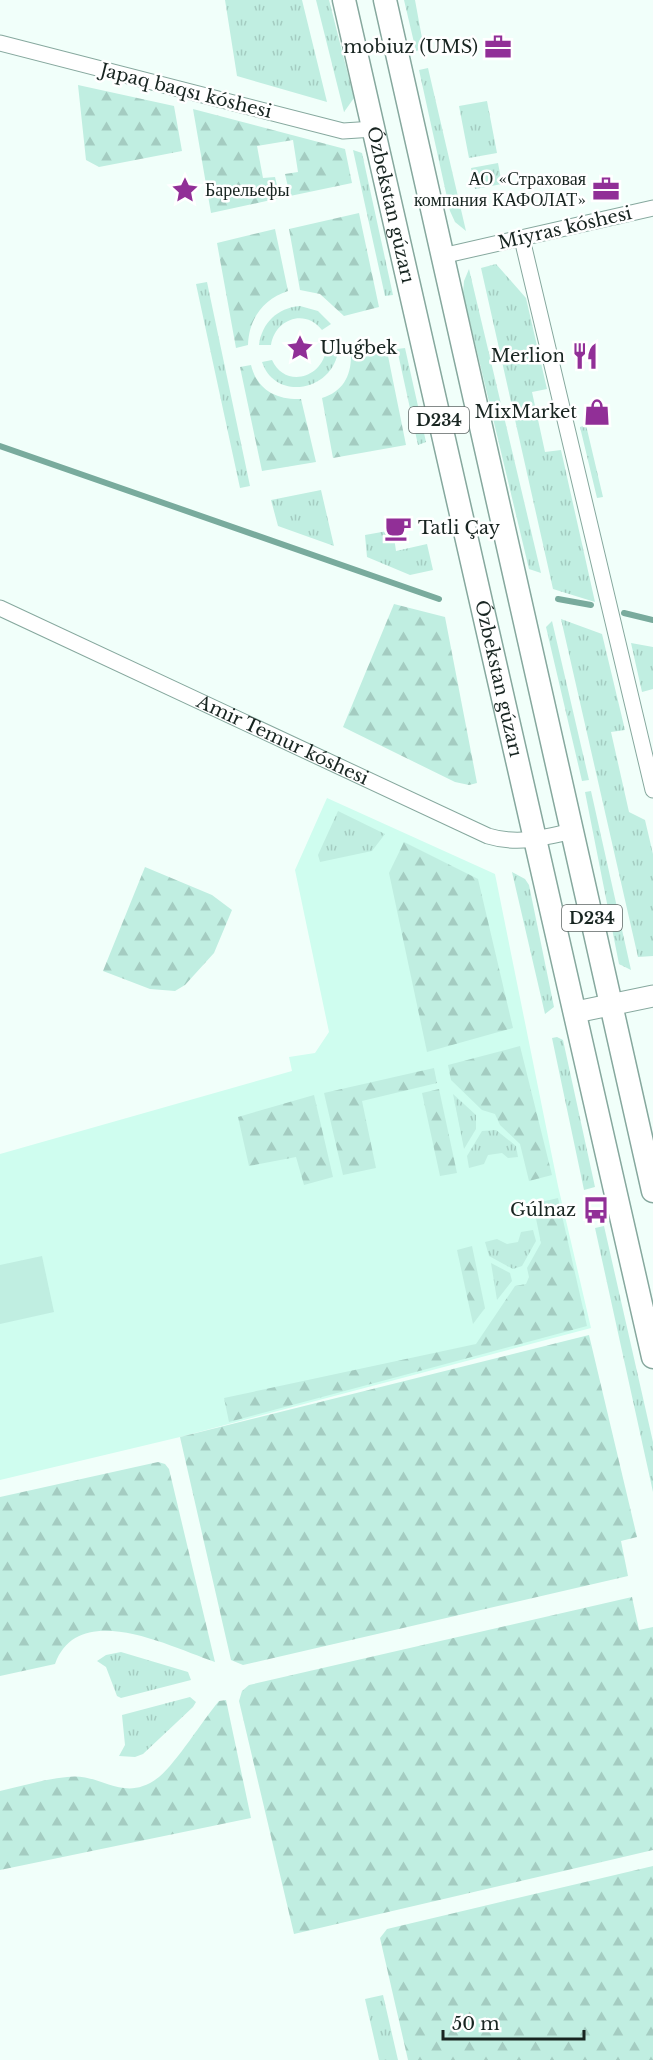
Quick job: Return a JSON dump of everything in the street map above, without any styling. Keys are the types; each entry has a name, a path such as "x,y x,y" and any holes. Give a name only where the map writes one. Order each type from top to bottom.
{"main road":[{"name":"Ózbekstan gúzarı","path":"344,0 653,1357"},
{"name":"D234","path":"385,0 653,1191"},
{"path":"576,1012 653,996"}],"street":[{"name":"Japaq baqsı kóshesi","path":"0,43 343,131 374,129"},
{"name":"Miyras kóshesi","path":"442,256 653,208"},
{"path":"522,239 653,790"},
{"name":"Amir Temur kóshesi","path":"0,608 481,833 501,840 535,840 572,831"}],"shaded area":[{"path":"327,798 495,874 558,1186 591,1328 180,1437 0,1480 0,1154 292,1071 289,1057 315,1053 329,1032 295,870"}],"green space":[{"path":"225,0 302,0 327,102 237,76"},
{"path":"316,0 329,0 354,98 344,112"},
{"path":"404,0 415,0 424,49 416,51"},
{"path":"428,68 466,231 455,222 450,211 419,70"},
{"path":"78,85 174,106 182,151 99,167 86,160"},
{"path":"487,101 497,153 469,158 459,106"},
{"path":"193,109 345,149 352,183 290,196 285,174 298,172 293,140 257,146 263,178 275,177 280,198 211,213"},
{"path":"353,150 362,153 393,295 385,296"},
{"path":"498,163 502,184 475,189 471,168"},
{"path":"359,213 379,307 344,316 320,294 300,290 289,229"},
{"path":"275,229 288,291 271,299 259,311 251,327 248,345 236,348 217,243"},
{"path":"496,264 526,298 547,389 532,392 545,452 561,450 595,602 553,589 481,268"},
{"path":"469,269 541,573 529,569 463,293 464,281"},
{"path":"207,282 250,486 240,488 196,284"},
{"path":"300,306 318,311 331,324 322,330 307,319 292,320 284,323 278,329 271,345 259,345 263,330 272,318 284,310"},
{"path":"405,348 426,442 418,445 397,349"},
{"path":"326,351 338,352 333,366 325,376 302,387 290,387 278,383 262,362 272,360 285,374 293,377 301,376 317,368"},
{"path":"387,351 406,445 333,458 322,398 335,392 344,383 351,364 351,356"},
{"path":"251,365 258,381 269,392 284,398 301,399 316,462 262,471 240,367"},
{"path":"586,425 603,497 597,498 580,427"},
{"path":"321,490 334,546 278,526 271,500"},
{"path":"393,530 396,551 427,544 433,570 410,575 367,557 365,535"},
{"path":"394,604 445,617 477,783 469,785 455,782 343,727"},
{"path":"561,619 602,634 625,730 611,732 629,812 645,820 653,854 653,956 638,957"},
{"path":"552,621 589,780 582,781 546,627"},
{"path":"631,643 653,647 653,689 642,692"},
{"path":"591,791 631,970 619,964 585,792"},
{"path":"338,811 385,834 372,851 320,862 318,855"},
{"path":"404,842 478,879 513,1028 427,1052 389,873"},
{"path":"145,867 212,895 232,910 214,953 185,985 175,991 150,989 103,971"},
{"path":"512,872 525,879 529,885 554,1007 545,1014"},
{"path":"557,1037 563,1040 595,1187 584,1190 552,1038"},
{"path":"520,1046 552,1175 529,1181 520,1144 500,1125 495,1114 482,1110 451,1080 448,1065"},
{"path":"434,1068 437,1083 362,1101 376,1168 343,1175 324,1093"},
{"path":"439,1089 457,1173 440,1176 422,1093"},
{"path":"453,1094 476,1115 476,1129 464,1149"},
{"path":"314,1095 333,1177 304,1185 296,1157 249,1166 238,1117"},
{"path":"496,1130 516,1146 518,1157 508,1158 502,1153 488,1155 484,1164 469,1168 467,1156 482,1131"},
{"path":"558,1198 587,1326 229,1422 224,1398 476,1344 515,1286 526,1284 529,1277 527,1268 541,1243 533,1204"},
{"path":"604,1226 653,1442 653,1492 595,1228"},
{"path":"533,1230 536,1241 522,1266 513,1269 489,1256 485,1242 497,1239 507,1244 518,1242 521,1232"},
{"path":"472,1246 485,1308 473,1324 457,1250"},
{"path":"42,1256 54,1312 0,1324 0,1265"},
{"path":"491,1263 510,1273 512,1281 497,1300"},
{"path":"589,1335 637,1537 621,1541 628,1576 243,1665 231,1660 180,1437"},
{"path":"158,1462 165,1464 169,1469 215,1662 151,1639 127,1633 104,1631 84,1634 67,1645 55,1664 0,1676 0,1497"},
{"path":"632,1597 639,1630 653,1627 653,1850 294,1934 239,1701 242,1691 249,1685"},
{"path":"121,1652 188,1672 191,1680 121,1698 117,1696 106,1667 97,1661 106,1655"},
{"path":"190,1697 196,1702 193,1707 143,1754 135,1757 119,1756 125,1745 122,1715"},
{"path":"226,1700 251,1818 0,1870 0,1791 67,1777 91,1779 123,1788 146,1785 166,1770 219,1701"},
{"path":"653,1866 653,2060 408,2060 380,1938 387,1929"},
{"path":"383,1995 398,2060 379,2060 365,1999"}],"waterway":[{"path":"0,446 439,599"},
{"path":"558,599 591,605"},
{"path":"624,613 653,620"}],"place":[{"name":"mobiuz (UMS)","path":"498,47"},
{"name":"АО «Страховая компания КАФОЛАТ»","path":"606,189"},
{"name":"Барельефы","path":"185,190"},
{"name":"Uluǵbek","path":"300,348"},
{"name":"Merlion","path":"585,356"},
{"name":"MixMarket","path":"597,412"},
{"name":"Tatli Çay","path":"398,528"},
{"name":"Gúlnaz","path":"596,1210"}]}
